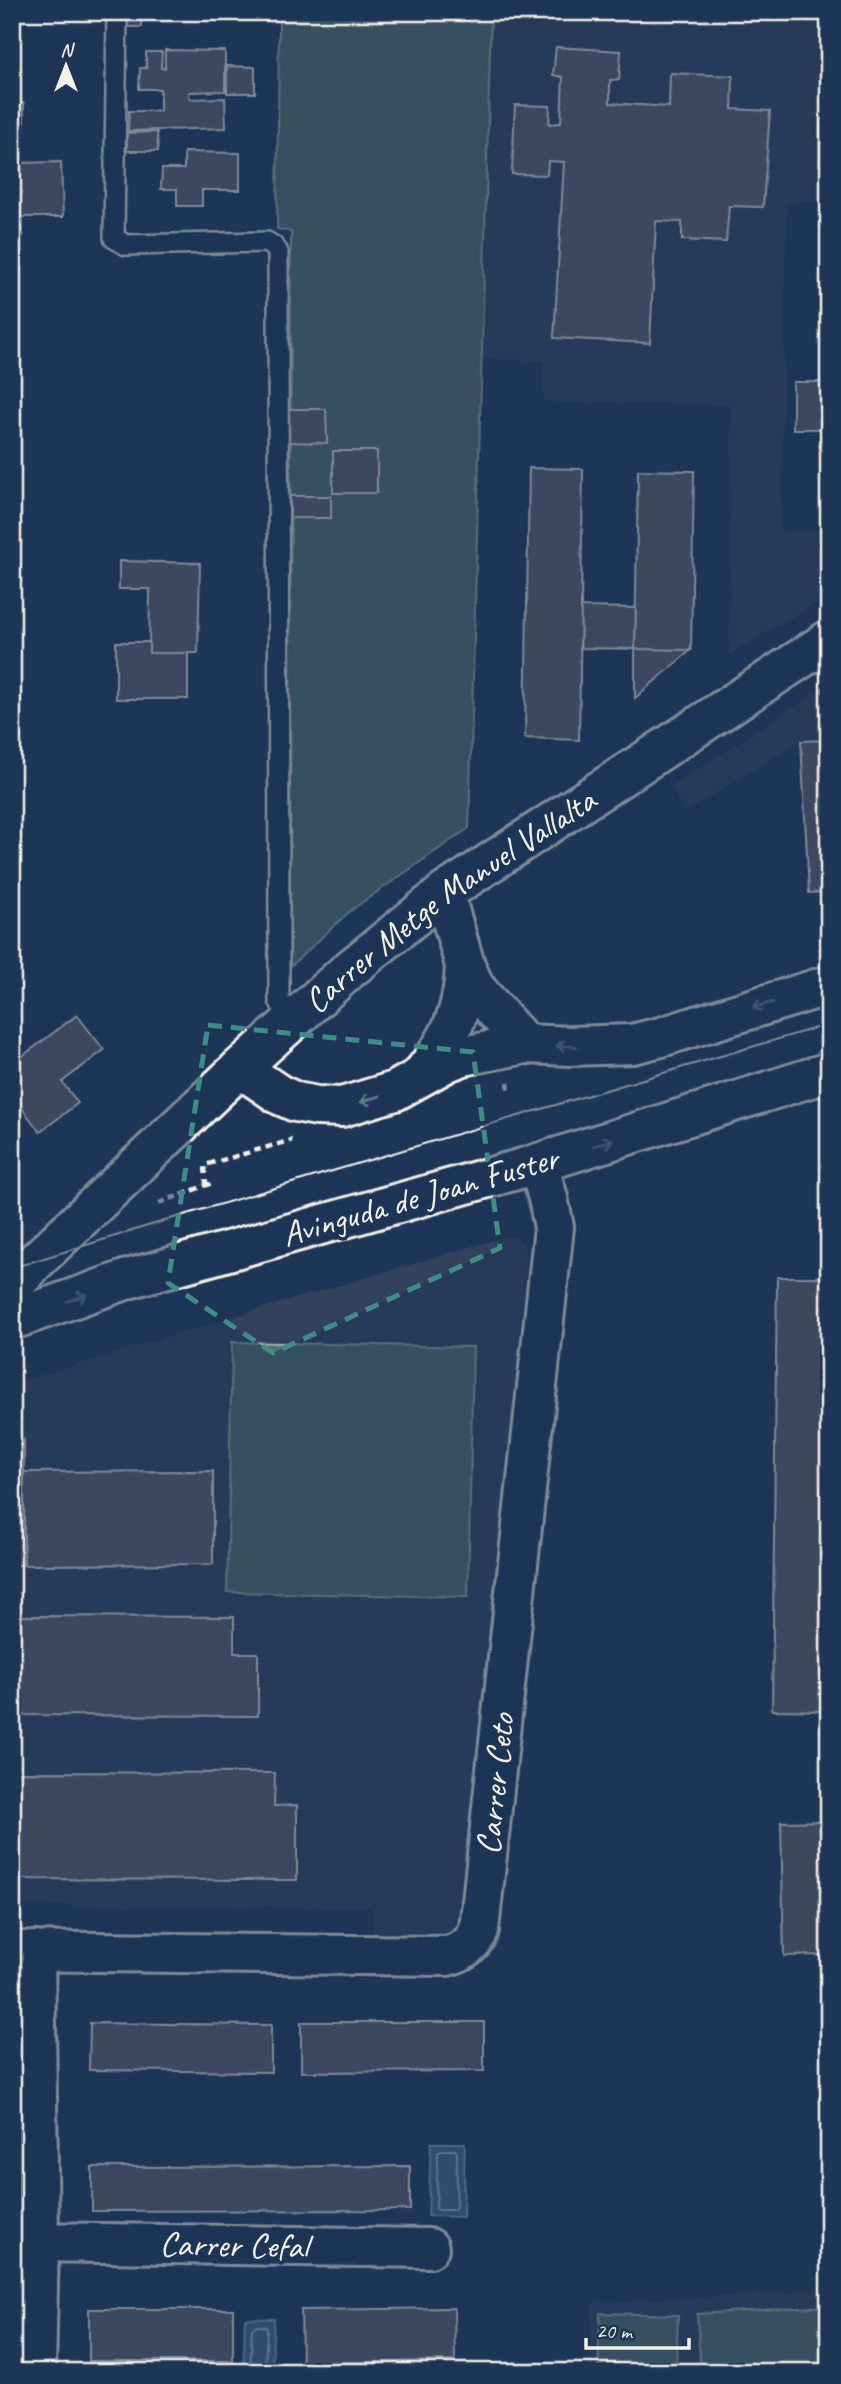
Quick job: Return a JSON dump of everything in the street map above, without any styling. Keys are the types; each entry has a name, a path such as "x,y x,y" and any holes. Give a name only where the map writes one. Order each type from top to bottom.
{"street":[{"name":"Carrer Metge Manuel Vallalta","path":"12,1288 36,1261 240,1068 349,970 444,893 829,640"},
{"path":"444,893 465,965 475,988 525,1044"},
{"path":"419,1077 443,1045 459,1013 464,992 465,965"},
{"path":"240,1068 280,1095 296,1102 342,1107 395,1091 463,1056 525,1044 632,1044 829,985"},
{"name":"Avinguda de Joan Fuster","path":"12,1320 128,1279 538,1164 829,1072"},
{"name":"Carrer Ceto","path":"24,1951 447,1956 459,1953 475,1938 481,1916 554,1227 538,1164"},
{"path":"24,1951 26,2240 37,2372"},
{"name":"Carrer Cefal","path":"26,2240 429,2248"}],"lane":[{"path":"117,12 114,238 126,245 267,242 278,252 279,1000 291,1023"}],"path":[{"path":"206,1186 205,1166 303,1137"},
{"path":"159,1203 215,1182"}],"highlighted area":[{"path":"208,1025 473,1052 500,1248 273,1353 168,1283"}],"shaded area":[{"path":"490,12 829,12 829,202 787,201 781,532 829,529 829,595 729,655 731,405 543,402 543,361 482,359"},
{"path":"829,684 829,740 801,741 684,813 671,786"},
{"path":"517,1236 527,1257 463,1918 448,1935 373,1935 372,1908 12,1905 12,1384 501,1238"},
{"path":"829,2290 829,2372 589,2372 592,2303"}],"green space":[{"path":"279,12 491,12 469,828 350,911 290,967 291,232 277,229"},
{"path":"232,1342 473,1347 468,1597 227,1592"},
{"path":"829,2306 829,2372 701,2372 697,2314"},
{"path":"600,2313 678,2315 676,2372 598,2372"}],"water":[{"path":"431,2143 465,2143 463,2217 428,2216"},
{"path":"245,2318 274,2319 272,2372 243,2372"}],"building":[{"path":"127,12 142,12 142,27 127,27"},
{"path":"556,47 621,51 619,80 610,80 610,103 669,107 670,73 733,76 732,109 770,111 763,207 729,206 726,242 682,240 682,222 656,221 650,343 554,338 564,162 548,161 547,175 512,174 515,105 550,106 549,124 561,123 563,77 553,75"},
{"path":"165,50 225,51 225,91 189,92 190,99 225,98 226,128 128,131 129,111 160,111 160,89 139,89 140,68 146,68 146,52 162,52 161,68 165,68"},
{"path":"227,66 255,67 255,93 227,93"},
{"path":"12,103 24,103 24,131 12,131"},
{"path":"820,119 829,120 829,165 819,165"},
{"path":"157,132 158,151 127,151 127,133"},
{"path":"184,152 240,153 240,190 202,190 202,206 177,206 177,189 161,189 162,169 184,169"},
{"path":"61,162 63,217 22,217 23,236 12,236 12,163"},
{"path":"825,362 829,362 829,429 793,429 793,382 825,382"},
{"path":"285,409 326,409 327,443 286,442"},
{"path":"333,451 377,451 377,493 333,493"},
{"path":"529,468 583,469 579,740 525,738"},
{"path":"638,470 694,471 691,650 635,649"},
{"path":"290,496 331,496 331,518 290,518"},
{"path":"119,561 200,563 198,653 149,653 150,589 119,589"},
{"path":"581,607 636,608 635,649 580,648"},
{"path":"116,642 149,642 149,653 188,653 188,699 116,699"},
{"path":"635,649 691,650 635,698"},
{"path":"829,684 829,702 821,689"},
{"path":"829,740 829,892 809,893 801,741"},
{"path":"77,1015 104,1050 62,1082 78,1103 40,1132 12,1095 12,1064"},
{"path":"777,1277 829,1277 829,1711 772,1710"},
{"path":"24,1440 24,1565 12,1565 12,1453"},
{"path":"213,1471 213,1564 24,1565 24,1472"},
{"path":"12,1616 234,1617 234,1653 258,1653 258,1716 12,1715"},
{"path":"12,1772 275,1773 274,1806 297,1805 297,1880 12,1879"},
{"path":"829,1821 829,1931 826,1931 826,1955 784,1956 781,1822"},
{"path":"301,2022 484,2022 484,2071 301,2072"},
{"path":"90,2023 271,2025 271,2072 89,2070"},
{"path":"410,2166 410,2210 92,2211 92,2167"},
{"path":"454,2308 455,2361 302,2363 301,2310"},
{"path":"89,2309 233,2309 233,2361 89,2361"}],"tram line":[{"path":"12,1268 829,1024"}]}
